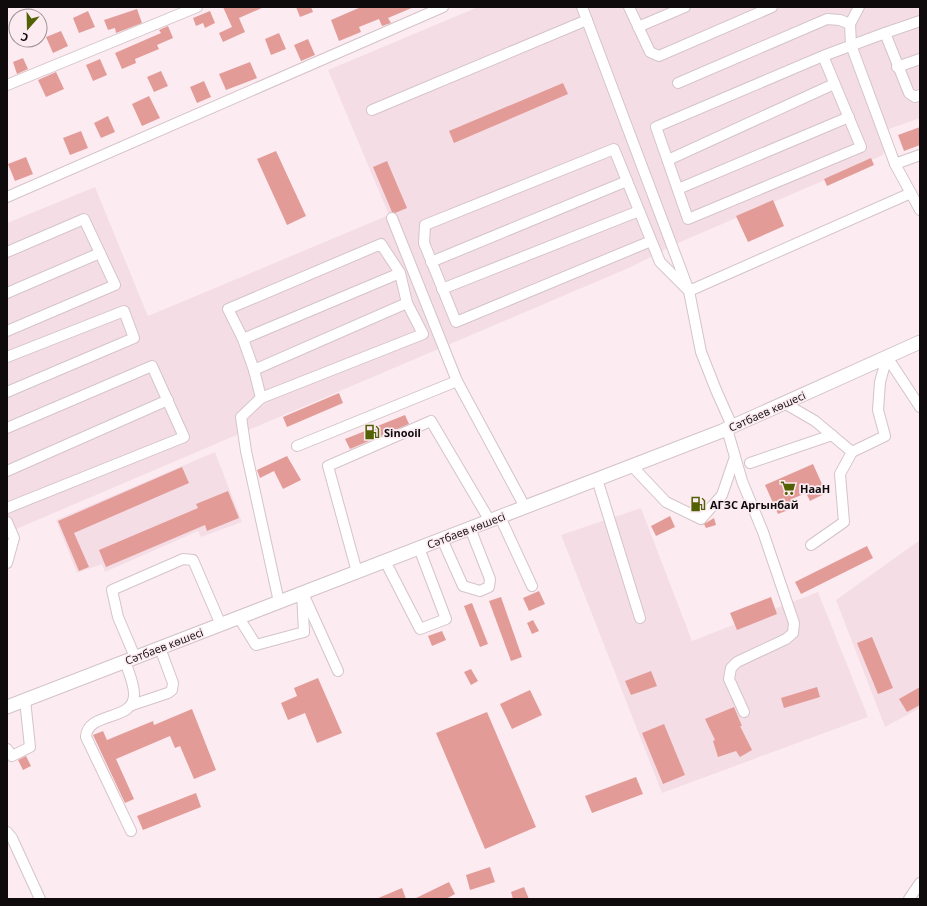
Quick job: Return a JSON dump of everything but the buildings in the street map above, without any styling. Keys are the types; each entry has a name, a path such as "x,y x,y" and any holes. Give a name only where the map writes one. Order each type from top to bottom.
{"main road":[{"name":"Сәтбаев көшесі","path":"7,707 730,428 920,342"}],"street":[{"path":"7,85 196,7"},
{"path":"7,197 426,10 443,7"},
{"path":"582,7 689,291 701,352 730,428 735,457 742,481 763,532 794,623 793,633 786,639 737,662 731,668 729,679 744,712"},
{"path":"629,7 650,52 659,56 772,7"},
{"path":"638,27 685,7"},
{"path":"859,7 850,24 851,45 895,164 920,210"},
{"path":"678,83 827,19 840,20 850,24"},
{"path":"372,110 587,20"},
{"path":"823,56 861,147 688,219 656,127 823,56 920,21"},
{"path":"885,33 897,67 909,93 915,97 920,95"},
{"path":"897,67 920,59"},
{"path":"668,160 834,84"},
{"path":"678,189 849,117"},
{"path":"651,241 456,322 424,243 425,225 614,149 660,262 689,291"},
{"path":"895,164 920,155"},
{"path":"431,262 627,181"},
{"path":"689,291 910,192"},
{"path":"442,289 639,212"},
{"path":"392,218 457,381 525,507"},
{"path":"7,252 84,219 115,285 7,331"},
{"path":"261,398 254,370 243,339 228,309 381,244 400,273 407,304 423,334 261,398 241,417 246,451 279,602"},
{"path":"7,293 100,253"},
{"path":"243,339 400,273"},
{"path":"254,370 407,304"},
{"path":"7,357 124,311 134,338 7,392"},
{"path":"886,357 920,406"},
{"path":"811,545 844,522 840,474 852,452 885,436 878,410 880,382 886,357"},
{"path":"7,428 152,366 184,437 7,508"},
{"path":"297,446 457,381"},
{"path":"7,471 168,400"},
{"path":"784,403 815,421 852,452"},
{"path":"358,572 328,466 431,421 495,519 532,586"},
{"path":"750,463 832,435"},
{"path":"632,466 666,502 701,519 722,495 735,457"},
{"path":"597,479 640,618"},
{"path":"7,522 14,538 7,564"},
{"path":"442,539 463,586 474,590 489,587 490,579 470,528"},
{"path":"385,561 420,629 446,619 419,548"},
{"path":"132,705 134,693 130,659 112,590 183,558 193,560 220,624"},
{"path":"239,618 256,645 304,632 302,593"},
{"path":"302,593 338,671"},
{"path":"131,831 86,738 86,732 93,723 123,712 132,705 168,693 172,690 173,683 160,648"},
{"path":"7,749 12,756 30,747 25,700"},
{"path":"7,832 12,838 40,899"},
{"path":"908,899 920,883"}],"shaded area":[{"path":"478,7 920,7 920,118 889,129 883,155 678,243 631,267 7,533 7,223 95,187 148,316 389,215 328,70"},
{"path":"215,452 242,522 201,537 198,531 105,572 102,564 77,573 56,520"},
{"path":"641,508 692,641 818,592 868,717 662,793 561,535"},
{"path":"920,540 920,708 885,727 836,600"}],"place":[{"name":"Sinooil","path":"372,432"},
{"name":"НааН","path":"788,488"},
{"name":"АГЗС Аргынбай","path":"698,504"}]}
